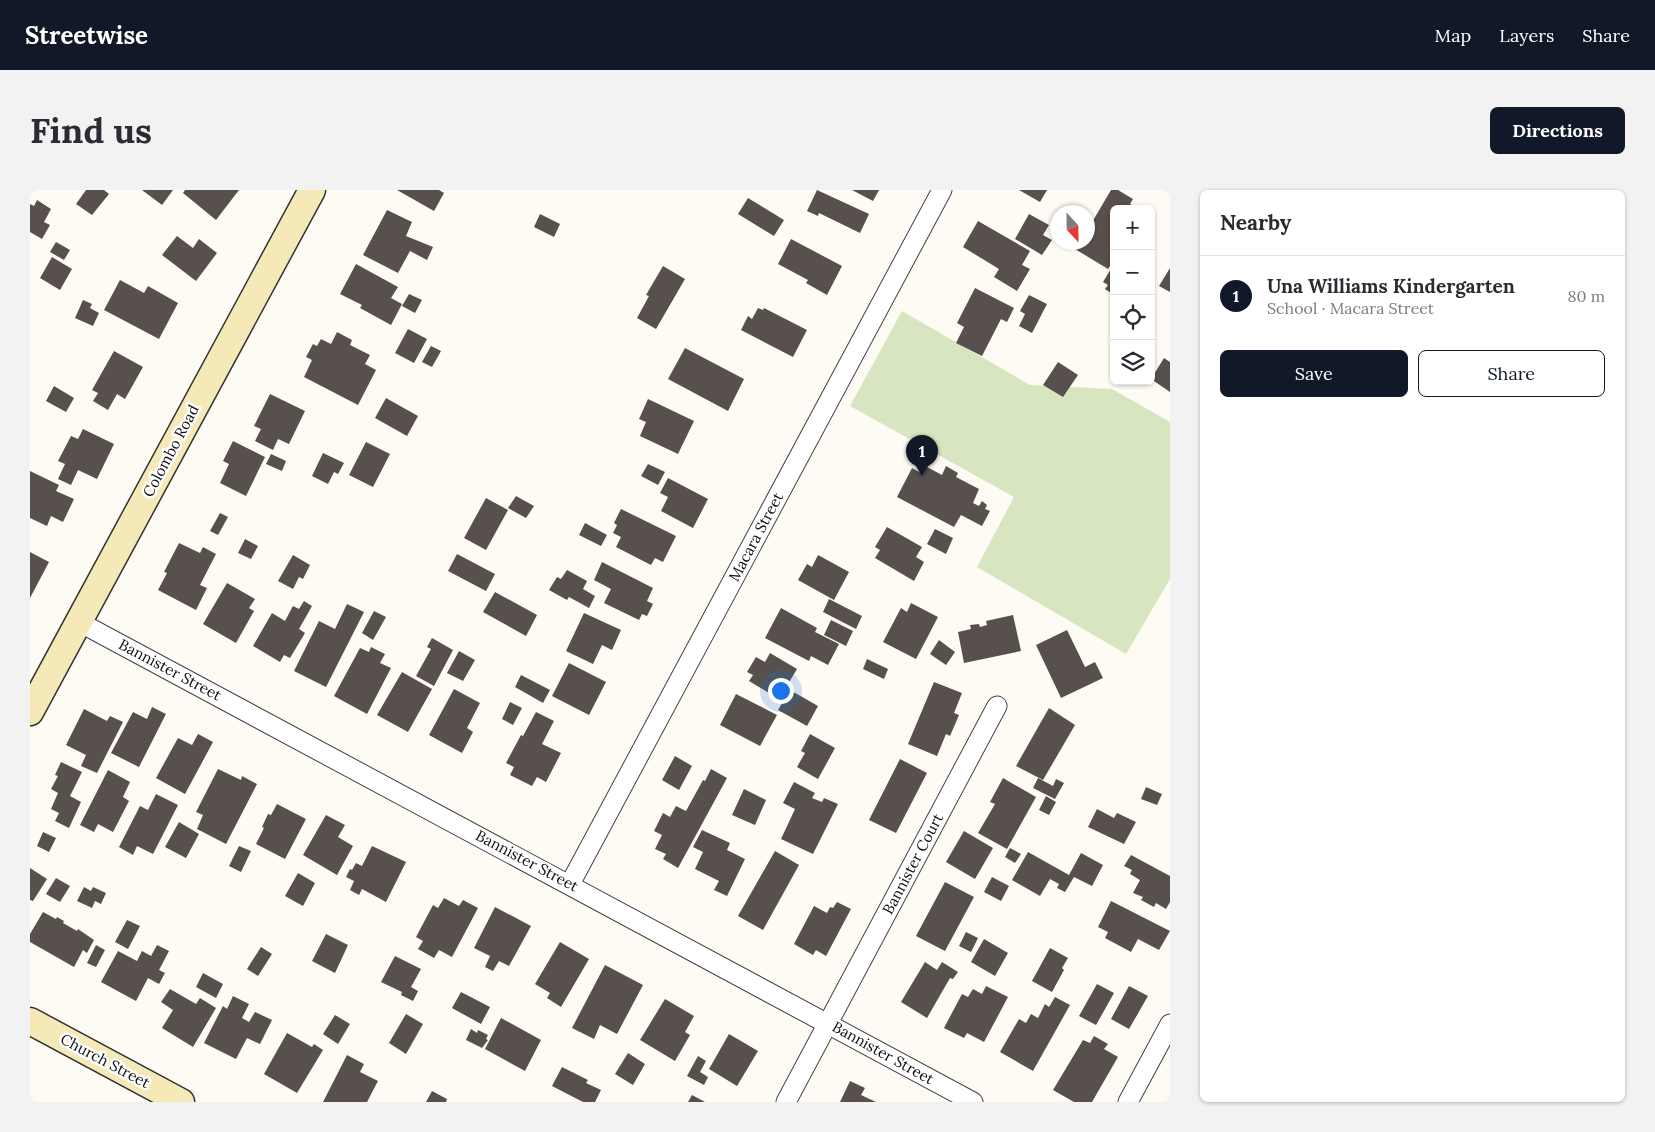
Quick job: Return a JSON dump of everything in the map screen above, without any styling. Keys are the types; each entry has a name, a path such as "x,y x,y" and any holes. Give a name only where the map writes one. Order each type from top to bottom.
{"street":[{"name":"Colombo Road","path":"30,712 312,190"},
{"name":"Macara Street","path":"570,884 942,190"},
{"name":"Bannister Street","path":"79,622 973,1102"},
{"name":"Bannister Court","path":"786,1102 997,706"},
{"name":"Church Street","path":"30,1021 181,1102"},
{"path":"1128,1102 1170,1024"}],"green space":[{"path":"902,311 1030,385 1112,389 1170,422 1170,579 1126,654 977,567 1014,497 850,406"}],"building":[{"path":"86,190 104,190 109,194 92,215 76,204"},
{"path":"142,190 173,190 162,205"},
{"path":"185,190 239,190 216,220 183,193"},
{"path":"397,190 439,190 444,193 434,211"},
{"path":"817,190 869,214 860,233 819,213 818,216 807,211"},
{"path":"852,190 879,190 873,201"},
{"path":"1019,190 1047,190 1040,202"},
{"path":"1111,190 1118,190 1133,199 1130,204 1132,205 1110,205 1110,266 1108,269 1077,250 1095,250 1095,217"},
{"path":"748,198 784,220 774,236 738,214"},
{"path":"37,200 51,209 44,222 50,225 42,239 30,232 30,204 34,206"},
{"path":"387,210 412,222 406,236 433,247 427,260 410,251 398,273 363,255"},
{"path":"540,214 560,224 554,237 534,227"},
{"path":"1029,214 1049,225 1043,235 1050,239 1050,243 1042,255 1015,239"},
{"path":"978,221 1030,251 1022,265 1030,269 1017,291 994,277 999,269 963,247"},
{"path":"177,236 193,248 199,239 217,253 196,281 162,255"},
{"path":"791,239 842,266 827,295 806,283 808,280 778,264"},
{"path":"56,242 70,250 64,260 50,252"},
{"path":"52,257 72,269 60,290 40,278"},
{"path":"356,264 398,287 391,298 402,304 391,325 360,308 362,305 340,294"},
{"path":"663,266 685,279 656,329 637,318 649,296 646,295"},
{"path":"1170,268 1170,292 1159,286"},
{"path":"1110,271 1110,292 1105,289 1108,285 1103,282"},
{"path":"120,280 144,293 148,286 178,303 159,339 104,310"},
{"path":"975,288 1014,308 1007,322 1001,319 982,356 956,343 964,327 957,323"},
{"path":"409,294 422,300 415,313 402,306"},
{"path":"1029,295 1047,304 1032,333 1019,326 1025,314 1020,311"},
{"path":"83,300 92,304 90,308 99,313 93,326 75,318"},
{"path":"758,308 763,310 764,308 807,330 793,357 741,330 748,316 752,319"},
{"path":"408,329 427,339 414,363 395,353"},
{"path":"337,332 352,340 350,345 370,355 365,364 376,370 358,405 304,377 312,360 306,357 313,344 317,346 321,339 331,344"},
{"path":"431,346 441,351 432,367 422,362"},
{"path":"685,348 744,379 728,411 668,379"},
{"path":"114,351 143,367 125,399 117,394 108,410 93,401 98,393 92,390"},
{"path":"1164,358 1170,362 1170,392 1155,382 1155,373"},
{"path":"1058,362 1078,375 1063,397 1043,385"},
{"path":"54,386 74,398 66,412 46,401"},
{"path":"270,394 305,411 289,444 278,439 273,450 255,441 261,429 254,426"},
{"path":"386,398 418,416 407,436 375,418"},
{"path":"648,399 694,421 678,454 640,436 646,422 639,419"},
{"path":"83,429 114,444 97,479 78,470 71,485 58,479 65,464 58,461 71,436 78,439"},
{"path":"233,441 265,457 246,496 220,483 229,464 223,461"},
{"path":"366,442 390,454 373,487 349,475"},
{"path":"323,453 344,463 338,474 334,472 328,484 312,476"},
{"path":"271,454 286,461 282,471 266,464"},
{"path":"648,464 665,472 658,485 641,476"},
{"path":"946,466 958,473 956,477 979,489 973,503 979,506 982,501 987,505 985,509 990,511 982,526 961,515 954,527 897,497 912,468 923,474 927,467 942,475"},
{"path":"30,471 59,485 56,491 74,499 63,522 51,516 47,526 30,518"},
{"path":"668,478 708,499 693,528 661,511 668,497 660,493"},
{"path":"516,496 534,506 526,518 508,508"},
{"path":"486,498 508,510 486,550 464,538"},
{"path":"621,509 676,536 663,562 655,558 651,565 616,547 621,537 613,533 617,525 614,523"},
{"path":"220,513 228,517 218,535 210,531"},
{"path":"585,523 607,535 601,546 579,535"},
{"path":"887,527 922,547 916,557 924,562 914,581 875,558 880,550 875,547"},
{"path":"935,529 953,538 946,554 927,544"},
{"path":"245,539 258,546 251,559 238,553"},
{"path":"179,543 200,553 203,547 216,554 200,585 207,588 196,610 158,590 167,573 164,572"},
{"path":"30,552 49,562 30,598"},
{"path":"457,554 495,574 486,591 448,571"},
{"path":"293,555 310,565 303,579 299,577 293,589 278,581"},
{"path":"818,555 849,572 834,600 798,580 807,564 812,567"},
{"path":"602,562 653,588 647,601 653,604 647,616 642,614 639,620 604,603 611,589 594,580"},
{"path":"567,570 587,581 583,589 595,596 589,608 569,597 567,600 549,590 557,577 561,579"},
{"path":"227,583 255,599 249,608 254,611 236,643 203,624"},
{"path":"495,592 537,615 526,636 483,612"},
{"path":"829,599 862,616 856,629 823,612"},
{"path":"304,601 312,606 299,629 305,633 290,658 284,655 280,662 253,646 272,613 285,621 293,606 299,609"},
{"path":"911,603 938,617 916,659 883,642 901,608 907,612"},
{"path":"347,604 364,612 326,687 294,671 319,621 335,629"},
{"path":"781,608 817,628 815,632 839,644 828,665 811,656 809,661 765,638"},
{"path":"374,611 386,617 373,640 362,633"},
{"path":"584,613 621,630 612,650 602,645 593,664 566,651"},
{"path":"1013,615 1021,651 964,663 958,632 971,629 970,625 979,624 980,627 987,625 986,621"},
{"path":"831,620 853,631 846,646 824,635"},
{"path":"1067,630 1085,667 1095,662 1103,678 1061,698 1036,645"},
{"path":"432,638 453,650 434,686 416,676 431,649 427,647"},
{"path":"939,640 955,652 946,665 930,654"},
{"path":"371,647 385,654 380,663 391,668 367,714 334,696 360,648 369,652"},
{"path":"459,651 475,660 463,681 447,673"},
{"path":"770,653 797,669 779,699 749,681 753,675 747,672 756,657 765,662"},
{"path":"867,659 888,669 884,679 863,669"},
{"path":"569,663 606,682 589,715 552,696"},
{"path":"402,672 432,689 408,732 377,715"},
{"path":"521,675 550,690 543,703 515,687"},
{"path":"934,682 962,693 954,713 959,715 950,736 946,734 937,756 908,744"},
{"path":"454,689 480,703 467,728 473,732 462,753 429,735"},
{"path":"790,690 818,706 807,726 778,710"},
{"path":"736,694 777,715 760,746 720,725"},
{"path":"510,702 522,708 513,725 502,719"},
{"path":"152,707 166,714 139,767 111,753 133,712 147,719"},
{"path":"1049,708 1075,725 1043,780 1016,766"},
{"path":"84,709 107,721 110,716 123,722 97,773 81,766 86,755 66,745"},
{"path":"536,712 554,721 542,744 561,753 546,782 537,777 532,786 510,775 514,767 506,763"},
{"path":"198,734 213,742 185,794 156,778 178,738 192,745"},
{"path":"810,734 835,748 818,779 797,767 805,753 801,751"},
{"path":"675,756 692,766 679,790 662,780"},
{"path":"900,759 927,773 896,833 869,820"},
{"path":"61,762 82,772 70,796 81,802 69,828 55,821 59,813 51,809 58,793 51,789 58,776 55,775"},
{"path":"218,769 241,780 242,776 257,784 226,844 197,829 203,815 196,812"},
{"path":"711,769 727,778 678,868 663,859 666,854 655,849 662,835 654,831 663,813 670,817 676,806 686,811"},
{"path":"108,770 130,782 123,797 129,801 113,832 98,824 94,832 80,825"},
{"path":"1003,778 1036,797 1007,849 978,833 995,804 990,802"},
{"path":"1038,778 1053,786 1056,779 1064,783 1055,799 1033,788"},
{"path":"794,782 815,793 812,798 822,802 824,798 838,804 813,854 781,839 795,809 783,803"},
{"path":"1146,787 1162,794 1157,805 1141,799"},
{"path":"744,789 766,800 755,825 732,815"},
{"path":"156,794 178,805 153,854 137,846 133,855 119,847 140,806 148,810"},
{"path":"1046,796 1056,802 1049,815 1039,810"},
{"path":"277,804 306,819 285,859 256,844 268,814 271,815"},
{"path":"1097,809 1114,818 1117,813 1136,822 1124,844 1088,827"},
{"path":"326,815 345,825 338,837 353,846 337,875 303,855"},
{"path":"179,822 199,834 186,858 165,847"},
{"path":"702,830 730,843 727,850 745,859 727,896 714,890 719,881 695,869 703,852 693,847"},
{"path":"964,831 993,848 975,879 946,862"},
{"path":"43,832 56,838 49,852 37,846"},
{"path":"239,846 251,851 241,872 229,866"},
{"path":"372,846 406,862 386,902 362,889 359,895 350,890 354,881 346,877 356,863 362,866"},
{"path":"1010,848 1021,854 1015,863 1005,857"},
{"path":"775,851 799,865 763,930 738,916"},
{"path":"1028,852 1069,875 1081,853 1103,865 1092,886 1074,877 1065,892 1057,888 1059,884 1050,879 1040,896 1012,880"},
{"path":"1131,855 1170,876 1170,902 1166,909 1156,903 1154,907 1141,900 1143,897 1133,893 1140,880 1130,874 1132,870 1124,866"},
{"path":"30,868 47,879 33,901 30,900"},
{"path":"298,873 315,883 303,906 285,896"},
{"path":"992,877 1009,886 1001,901 984,892"},
{"path":"56,878 70,886 60,902 46,894"},
{"path":"945,882 974,897 945,951 916,936"},
{"path":"84,887 91,891 93,887 106,893 101,904 95,901 92,908 77,901"},
{"path":"444,898 459,906 463,900 478,908 452,957 439,950 434,958 418,949 423,941 416,937 433,905 438,908"},
{"path":"1111,901 1170,931 1159,950 1138,939 1131,952 1105,938 1108,932 1098,927"},
{"path":"837,902 851,909 826,956 816,950 813,955 794,944 814,906 827,913 830,907 833,908"},
{"path":"495,907 531,926 509,966 499,961 493,971 485,967 490,956 474,948"},
{"path":"43,912 56,919 57,917 64,921 63,923 77,931 78,929 94,940 87,953 83,950 74,967 30,942 30,934"},
{"path":"127,920 140,926 128,949 115,942"},
{"path":"966,932 978,938 971,952 959,946"},
{"path":"326,934 348,945 335,973 312,961"},
{"path":"984,939 1008,953 995,976 971,962"},
{"path":"560,942 589,959 561,1007 547,998 550,993 535,984"},
{"path":"96,945 105,950 96,967 87,963"},
{"path":"157,945 169,951 159,970 165,973 159,984 148,978 136,1001 101,982 118,951 137,961 142,951 151,956"},
{"path":"261,947 272,954 258,976 247,969"},
{"path":"1050,948 1068,958 1052,992 1032,981"},
{"path":"395,956 421,969 411,987 418,991 413,1001 401,995 402,992 381,982"},
{"path":"925,962 937,970 942,962 958,972 953,979 950,978 927,1018 901,1002"},
{"path":"605,965 643,985 617,1034 600,1025 594,1039 572,1028"},
{"path":"203,973 223,984 216,998 196,987"},
{"path":"1097,984 1114,993 1096,1025 1079,1016"},
{"path":"986,986 1008,997 984,1042 967,1033 964,1038 944,1028 962,994 968,997 973,989 982,994"},
{"path":"1129,986 1148,996 1129,1029 1111,1019"},
{"path":"170,989 196,1004 200,998 216,1008 193,1047 162,1028 173,1010 161,1002"},
{"path":"461,992 490,1007 481,1024 452,1008"},
{"path":"233,996 249,1004 242,1018 249,1022 255,1012 272,1020 260,1044 247,1038 236,1059 204,1043 223,1006 227,1009"},
{"path":"1055,997 1070,1005 1033,1071 1000,1052 1019,1019 1026,1023 1031,1014 1038,1018 1045,1004 1049,1007"},
{"path":"665,999 694,1016 685,1032 690,1035 675,1061 640,1040"},
{"path":"406,1014 423,1024 406,1054 389,1043"},
{"path":"335,1015 350,1024 338,1044 323,1034"},
{"path":"501,1018 541,1040 525,1071 485,1049"},
{"path":"471,1029 477,1033 478,1030 488,1035 486,1039 488,1040 482,1048 466,1040"},
{"path":"287,1033 312,1047 314,1044 323,1050 297,1093 264,1074"},
{"path":"729,1034 758,1051 737,1086 709,1069"},
{"path":"1094,1036 1108,1044 1104,1049 1118,1057 1092,1102 1074,1102 1053,1090 1083,1040 1090,1043"},
{"path":"628,1053 645,1064 633,1085 615,1074"},
{"path":"347,1055 364,1064 360,1072 378,1081 367,1102 323,1102"},
{"path":"698,1056 706,1061 700,1072 708,1077 704,1085 687,1076"},
{"path":"562,1067 588,1080 586,1083 601,1090 595,1102 583,1102 552,1086"},
{"path":"850,1081 865,1088 861,1095 876,1102 840,1102"},
{"path":"432,1091 447,1099 446,1102 426,1102"},
{"path":"692,1095 705,1102 688,1102"}],"place":[{"name":"Una Williams Kindergarten","path":"922,476"}]}
